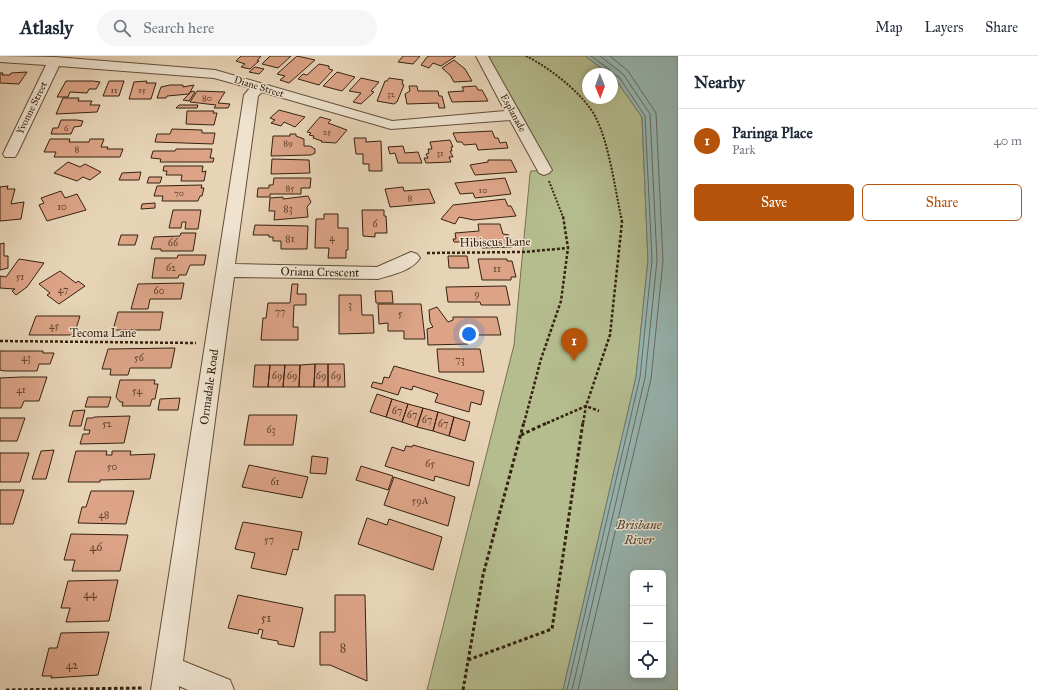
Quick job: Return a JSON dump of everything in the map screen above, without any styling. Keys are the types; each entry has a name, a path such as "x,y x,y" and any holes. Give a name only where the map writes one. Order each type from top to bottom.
{"street":[{"name":"Esplanade","path":"482,56 544,170"},
{"name":"Diane Street","path":"0,58 203,72 391,125 514,115"},
{"name":"Yvonne Street","path":"10,154 55,61"},
{"name":"Ormadale Road","path":"159,682 225,270 251,95 260,87"},
{"name":"Oriana Crescent","path":"225,270 378,273 417,256"},
{"path":"159,682 220,690"}],"path":[{"path":"468,660 552,629 586,406 610,335 622,222 608,156 596,118 574,90 542,64 526,56"},
{"path":"463,690 483,575 541,359 561,301 568,248 563,216 544,170"},
{"name":"Hibiscus Lane","path":"417,256 432,252 523,252 568,248"},
{"name":"Tecoma Lane","path":"0,341 198,343"},
{"path":"520,435 586,406 599,410"},
{"path":"6,690 159,682"}],"green space":[{"path":"488,56 585,56 601,68 582,68 582,104 618,104 618,83 642,117 648,260 636,377 563,690 427,690 514,345 530,174 531,171 552,170"}],"water":[{"name":"Brisbane River","path":"585,56 678,56 678,690 563,690 636,377 648,260 642,117 618,83 618,68 601,68"}],"building":[{"path":"241,56 261,56 257,61 259,61 250,69 241,67 245,64 236,61"},
{"path":"270,56 291,56 278,68 262,64"},
{"path":"297,56 315,60 289,83 280,80 285,76 277,74"},
{"path":"403,56 420,56 413,64 398,62"},
{"path":"428,56 456,56 441,66 433,63 429,68 421,65"},
{"path":"454,60 465,69 472,81 454,82 450,75 442,68"},
{"path":"319,64 329,66 329,69 333,70 319,85 298,79 303,74 307,75"},
{"path":"255,67 264,69 259,74 249,72"},
{"path":"27,72 19,84 0,83 0,73 3,73 2,75 10,75 11,73"},
{"path":"337,72 355,77 342,91 323,86"},
{"path":"361,78 379,82 371,91 374,92 361,104 353,102 361,93 349,91"},
{"path":"389,78 403,80 402,84 404,85 397,102 394,104 377,101 385,81"},
{"path":"66,81 100,82 96,89 89,89 87,93 70,92 68,97 57,97"},
{"path":"109,81 124,81 119,96 103,96"},
{"path":"147,81 146,83 156,83 151,99 129,99 134,82"},
{"path":"183,85 183,87 194,85 189,94 157,98 161,87"},
{"path":"409,86 417,86 418,91 438,91 439,96 442,96 445,108 439,108 438,103 407,104 405,94 410,91"},
{"path":"476,86 478,90 482,90 488,101 452,102 448,92 464,91 462,87"},
{"path":"192,91 195,92 189,101 183,100"},
{"path":"197,91 225,92 218,103 230,104 228,108 214,108 216,105 190,102"},
{"path":"63,98 79,98 78,101 92,101 90,105 100,105 97,112 56,114"},
{"path":"179,105 198,105 197,108 176,108"},
{"path":"279,110 305,117 295,127 284,122 281,126 271,123 275,120 270,118"},
{"path":"187,111 214,111 213,113 217,113 214,125 186,124"},
{"path":"320,117 331,120 328,123 347,130 336,143 321,142 322,141 313,138 314,136 309,135 311,133 307,132"},
{"path":"61,120 83,121 81,126 74,127 71,134 51,134 53,128 58,128"},
{"path":"172,129 202,130 202,133 215,133 213,144 155,142 157,134 170,134"},
{"path":"492,131 495,138 498,138 500,143 506,142 508,148 478,150 476,144 464,145 462,142 457,142 453,133"},
{"path":"290,134 296,134 296,136 304,139 304,146 310,146 315,149 315,153 311,155 271,156 273,136 290,136"},
{"path":"354,138 366,138 366,142 381,141 382,171 369,171 369,164 363,164 363,154 356,154"},
{"path":"50,139 70,139 69,142 89,142 90,139 104,139 101,147 108,147 107,149 123,149 120,157 54,157 56,152 44,152"},
{"path":"450,140 453,147 451,147 452,151 450,151 453,157 449,157 451,162 426,163 424,158 428,158 426,154 429,153 428,149 432,149 430,142"},
{"path":"403,146 405,153 418,152 422,163 398,163 395,153 390,154 388,147"},
{"path":"176,149 212,149 210,158 214,158 213,162 160,162 161,159 151,158 153,151 175,151"},
{"path":"272,159 309,160 310,173 271,174"},
{"path":"488,160 511,160 517,172 475,175 470,165 488,162"},
{"path":"68,162 80,167 85,164 101,172 90,180 83,177 77,181 54,173"},
{"path":"164,166 203,166 202,172 206,171 204,181 181,181 182,175 166,175 167,171 163,171"},
{"path":"141,172 139,180 119,180 122,173"},
{"path":"149,177 162,177 160,183 147,183"},
{"path":"274,178 311,178 310,188 301,188 301,194 270,194 270,197 257,197 258,188 269,188 269,185 273,185"},
{"path":"505,178 511,194 475,198 473,193 460,194 455,183"},
{"path":"202,185 201,188 204,188 202,196 200,196 198,201 162,201 163,196 154,196 157,186"},
{"path":"8,186 7,189 15,189 11,204 24,202 21,219 0,221 0,187"},
{"path":"403,187 404,191 429,189 435,203 390,207 385,189"},
{"path":"61,191 65,198 77,194 86,210 47,221 39,205 44,203 41,198"},
{"path":"308,196 311,202 307,207 308,217 274,220 275,211 269,211 270,198 283,197 283,199"},
{"path":"505,199 508,206 511,206 516,216 474,220 459,217 455,224 441,219 453,205"},
{"path":"155,203 155,208 141,209 142,204"},
{"path":"173,210 201,210 198,229 185,229 186,222 182,222 181,228 169,228"},
{"path":"362,210 384,210 384,216 386,216 387,233 375,233 375,237 363,236"},
{"path":"324,214 338,214 338,228 348,228 348,250 346,250 346,258 328,258 329,248 315,248 316,219 324,219"},
{"path":"478,224 500,224 503,234 509,235 512,247 482,248 481,242 454,242 453,239 456,239 455,233 479,231"},
{"path":"255,225 308,226 307,249 281,249 281,241 273,241 273,237 269,237 269,235 253,235"},
{"path":"181,233 196,233 193,251 161,251 161,249 151,249 154,237 180,236"},
{"path":"121,235 138,235 135,245 118,245"},
{"path":"4,243 4,256 8,256 8,268 0,270 0,244"},
{"path":"178,255 206,255 204,265 190,265 186,275 179,275 178,278 152,278 155,258 177,258"},
{"path":"448,256 467,256 469,268 449,268"},
{"path":"19,259 44,263 27,287 16,295 12,291 15,289 0,288 0,276 6,277"},
{"path":"478,259 507,259 507,261 512,261 516,277 511,277 511,280 482,280"},
{"path":"60,271 76,283 78,281 85,286 59,304 47,295 50,293 39,284"},
{"path":"184,283 181,299 150,299 148,309 131,309 138,284"},
{"path":"292,284 298,284 297,294 306,294 306,305 294,305 293,327 298,327 298,340 261,340 263,318 266,318 268,303 290,303"},
{"path":"506,286 510,305 481,305 480,302 448,302 446,287"},
{"path":"375,291 392,291 393,303 376,303"},
{"path":"339,295 361,295 362,315 373,315 374,333 339,334"},
{"path":"378,304 421,304 425,339 404,339 404,331 388,331 388,323 379,324"},
{"path":"437,307 448,322 453,320 453,317 497,317 501,335 466,335 468,344 428,345 427,329 433,327 430,322 429,310"},
{"path":"118,312 163,312 160,330 113,330"},
{"path":"36,316 80,316 74,335 29,335"},
{"path":"175,348 171,368 130,368 128,375 110,375 111,369 102,369 108,349"},
{"path":"437,349 480,349 484,372 439,372"},
{"path":"0,351 43,351 43,353 54,353 50,364 39,364 37,371 5,371 0,370"},
{"path":"315,364 328,364 328,387 314,387"},
{"path":"315,364 314,387 299,387 300,365"},
{"path":"328,364 344,364 345,387 328,387"},
{"path":"255,365 270,365 268,387 253,387"},
{"path":"270,365 285,365 283,387 268,387"},
{"path":"285,365 300,365 299,387 283,387"},
{"path":"394,366 484,391 481,405 471,402 469,412 435,402 438,394 413,386 412,390 401,387 398,395 371,387 373,382 382,384 384,377 389,378"},
{"path":"47,377 39,401 24,401 21,408 0,408 0,378"},
{"path":"120,380 155,380 154,384 158,384 155,399 152,399 150,406 122,406 123,402 120,402 116,397"},
{"path":"377,394 392,399 386,417 370,412"},
{"path":"88,397 111,397 108,407 85,407"},
{"path":"180,398 178,410 158,410 160,399"},
{"path":"392,399 408,404 402,422 386,417"},
{"path":"408,404 423,408 417,427 402,422"},
{"path":"423,408 438,412 433,431 417,427"},
{"path":"85,410 81,426 69,426 73,411"},
{"path":"438,412 454,417 449,436 433,431"},
{"path":"249,415 297,415 293,445 244,445"},
{"path":"130,416 124,443 80,444 83,434 89,434 90,430 84,430 87,418"},
{"path":"454,417 470,422 465,441 449,436"},
{"path":"0,418 25,418 17,441 0,441"},
{"path":"413,445 474,462 469,486 435,476 434,481 385,466 392,447 404,451 406,446 412,447"},
{"path":"54,450 46,479 32,479 41,451"},
{"path":"76,451 107,451 106,455 112,455 112,451 131,451 130,455 155,454 150,479 68,482"},
{"path":"0,453 29,453 20,482 0,482"},
{"path":"312,456 328,458 326,474 310,473"},
{"path":"249,465 308,477 302,498 242,487"},
{"path":"361,466 393,476 388,490 356,480"},
{"path":"394,477 455,497 448,526 384,505"},
{"path":"0,490 24,490 13,524 0,524"},
{"path":"91,491 134,491 126,524 78,523 82,507 86,507"},
{"path":"367,518 387,525 389,519 442,537 433,570 358,544"},
{"path":"243,522 302,532 298,550 293,549 286,575 251,568 255,553 235,549"},
{"path":"71,534 128,535 120,571 72,571 75,560 64,560"},
{"path":"118,580 109,621 66,622 70,608 61,608 68,581"},
{"path":"238,595 303,608 294,647 278,644 278,641 261,638 263,630 259,629 258,634 228,628"},
{"path":"335,595 365,595 367,681 330,665 320,665 320,632 335,632"},
{"path":"109,632 98,675 51,678 52,676 42,676 49,648 57,648 61,633"}],"place":[{"name":"Paringa Place","path":"574,361"}]}
